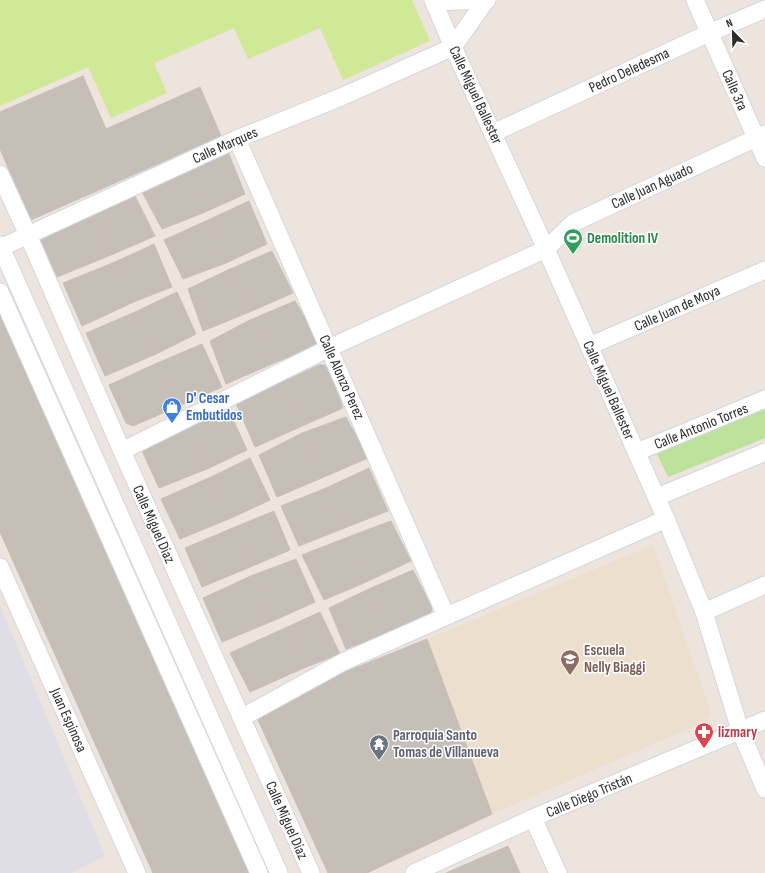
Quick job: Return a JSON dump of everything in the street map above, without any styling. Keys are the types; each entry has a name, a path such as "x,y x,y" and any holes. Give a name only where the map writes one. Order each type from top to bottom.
{"street":[{"path":"434,1 487,0"},
{"path":"453,47 487,0"},
{"name":"Calle 3ra","path":"695,0 709,33 761,136 765,158"},
{"name":"Calle Miguel Ballester","path":"434,1 453,47 590,346 657,497 704,612 740,730 765,789"},
{"name":"Pedro Deledesma","path":"493,133 709,33 765,9"},
{"name":"Calle Marques","path":"0,246 28,235 237,139 341,97 453,47"},
{"name":"Calle Juan Aguado","path":"122,451 330,348 546,249 573,223 761,136"},
{"name":"Calle Alonzo Perez","path":"237,139 330,348 446,616"},
{"name":"Calle Miguel Díaz","path":"0,174 311,873"},
{"name":"Calle Miguel Díaz","path":"0,246 280,873"},
{"name":"Calle Juan de Moya","path":"590,346 765,270"},
{"path":"0,292 258,873"},
{"name":"Calle Antonio Torres","path":"636,452 765,399"},
{"path":"657,497 765,452"},
{"path":"241,718 343,662 666,519"},
{"name":"Juan Espinosa","path":"0,567 137,873"},
{"path":"704,612 765,585"},
{"name":"Calle Diego Tristán","path":"414,873 533,818 765,720"},
{"path":"533,818 558,873"}],"shaded area":[{"name":"Escuela Nelly Biaggi","path":"653,545 711,713 707,721 492,814 427,639"},
{"path":"0,606 105,856 71,873 0,873"}],"green space":[{"path":"0,0 412,0 430,41 343,80 320,28 248,59 234,28 154,63 167,93 111,118 88,67 0,106"},
{"path":"765,399 765,438 668,477 653,446"}],"building":[{"path":"83,76 106,129 200,87 221,136 31,220 0,149 0,112"},
{"path":"227,149 245,194 203,213 182,169"},
{"path":"182,169 203,213 162,229 140,188"},
{"path":"133,192 155,236 111,255 88,211"},
{"path":"249,201 267,244 226,263 208,220"},
{"path":"88,211 111,255 57,277 38,234"},
{"path":"208,220 226,263 183,279 164,240"},
{"path":"154,244 172,287 136,301 115,262"},
{"path":"272,251 293,293 252,311 230,269"},
{"path":"115,262 136,301 82,326 63,283"},
{"path":"230,269 252,311 203,331 188,289"},
{"path":"177,292 196,334 154,355 133,313"},
{"path":"295,301 316,336 316,343 311,348 274,363 250,320"},
{"path":"0,308 250,873 153,873 0,532"},
{"path":"133,313 154,355 105,376 86,333"},
{"path":"250,320 274,363 226,384 210,341"},
{"path":"202,344 222,387 179,406 155,364"},
{"path":"155,364 179,406 133,426 126,423 109,385"},
{"path":"319,365 324,365 329,369 343,408 300,427 280,383"},
{"path":"280,383 300,427 255,447 236,403"},
{"path":"227,406 247,450 207,469 186,423"},
{"path":"346,417 368,458 324,477 302,433"},
{"path":"186,423 207,469 159,488 139,444"},
{"path":"302,433 324,477 277,497 259,455"},
{"path":"250,458 270,500 229,519 211,477"},
{"path":"369,468 388,511 342,529 326,488"},
{"path":"211,477 229,519 180,539 161,499"},
{"path":"326,488 342,529 299,546 281,506"},
{"path":"274,511 290,550 248,568 235,527"},
{"path":"391,521 411,561 364,583 348,537"},
{"path":"235,527 248,568 202,587 185,548"},
{"path":"348,537 364,583 324,600 302,555"},
{"path":"296,559 315,602 273,621 253,575"},
{"path":"413,570 432,608 430,615 390,632 371,588"},
{"path":"253,575 273,621 222,642 203,598"},
{"path":"371,588 390,632 346,649 329,608"},
{"path":"320,612 340,654 304,668 285,628"},
{"path":"285,628 304,668 250,692 230,653"},
{"path":"427,639 492,814 367,873 328,873 253,709"},
{"path":"508,846 520,873 446,873"}],"place":[{"name":"Demolition IV","path":"573,255"},
{"name":"D' Cesar Embutidos","path":"172,424"},
{"name":"Escuela Nelly Biaggi","path":"570,676"},
{"name":"lizmary","path":"704,749"},
{"name":"Parroquia Santo Tomas de Villanueva","path":"379,761"}]}
